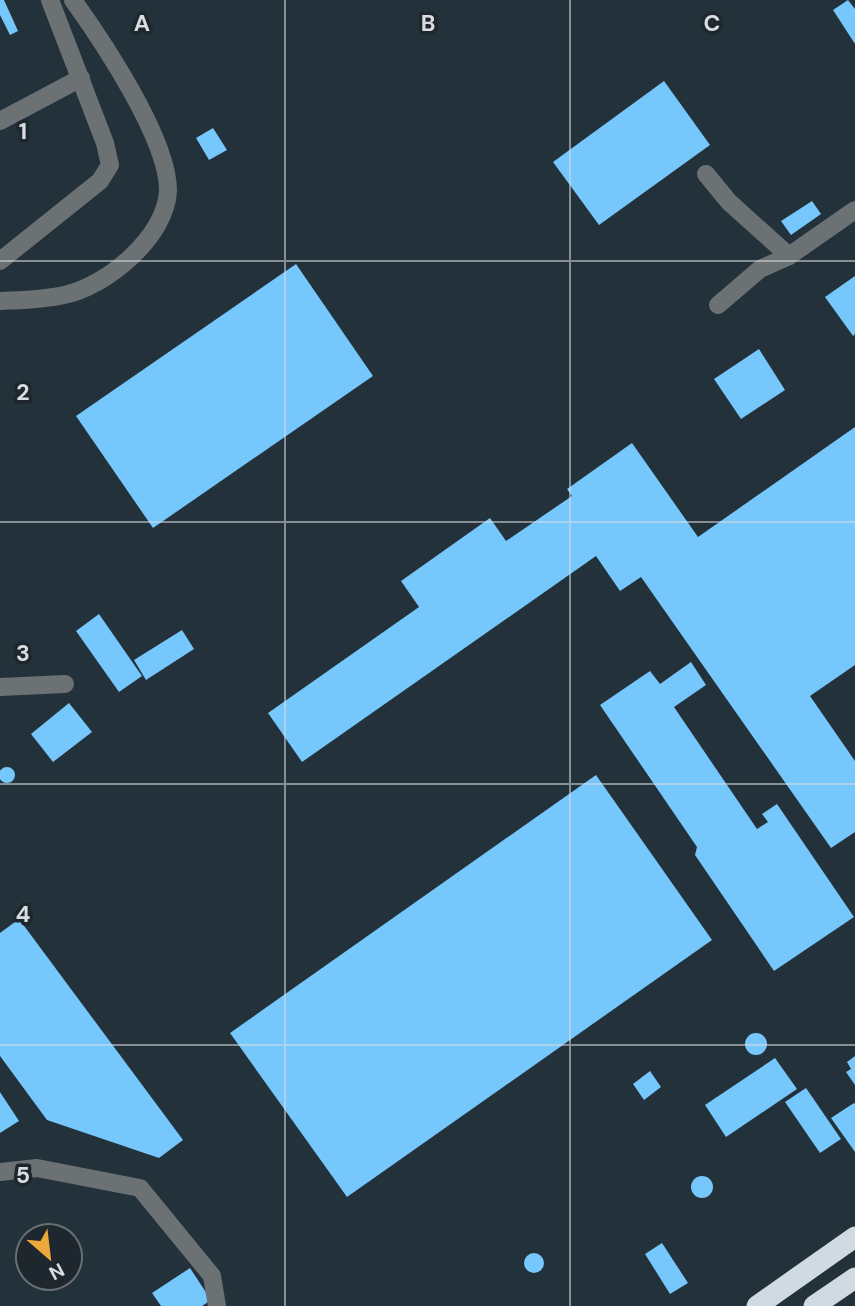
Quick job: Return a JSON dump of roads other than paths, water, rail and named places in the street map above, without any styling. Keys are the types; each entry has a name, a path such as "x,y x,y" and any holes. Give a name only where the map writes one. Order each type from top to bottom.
{"highway":[{"path":"757,1306 855,1237"},
{"path":"814,1306 855,1278"}],"lane":[{"path":"0,261 100,181 110,165 105,143 50,0"},
{"path":"0,301 67,295 93,284 125,263 153,234 163,216 168,191 163,162 125,80 106,46 73,0"},
{"path":"0,121 81,78"},
{"path":"706,174 729,202 789,256"},
{"path":"718,305 760,269 789,256 855,210"},
{"path":"0,687 65,684"},
{"path":"0,1172 37,1168 140,1188 212,1276 217,1306"}]}
